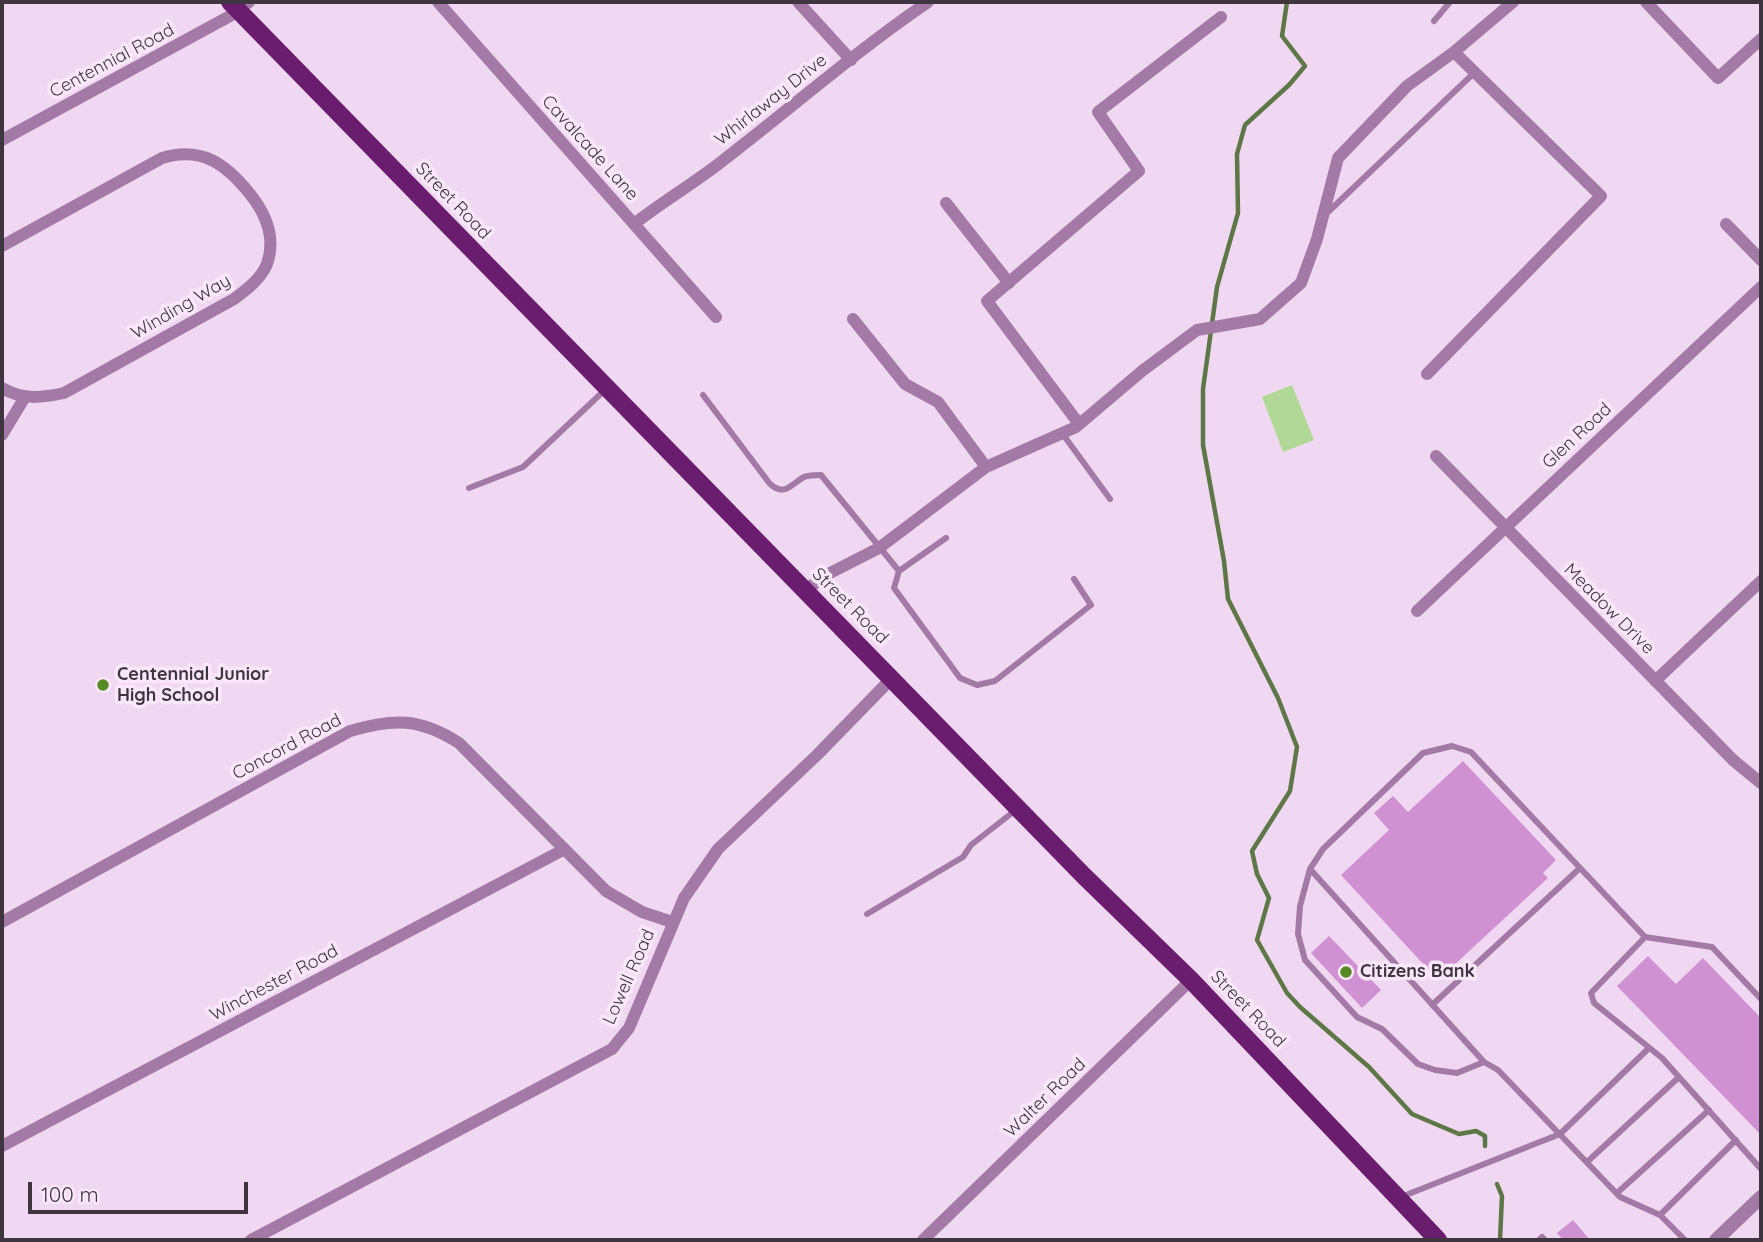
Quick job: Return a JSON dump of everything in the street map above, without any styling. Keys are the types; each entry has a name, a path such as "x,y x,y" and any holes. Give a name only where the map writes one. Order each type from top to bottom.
{"main road":[{"name":"Street Road","path":"239,5 607,388 1018,808 1191,980 1438,1240"}],"street":[{"name":"Cavalcade Lane","path":"438,2 716,317"},
{"path":"798,2 851,60"},
{"name":"Whirlaway Drive","path":"634,224 717,165 928,2"},
{"path":"805,590 830,573 879,548 986,467 1079,424 1142,371 1198,330 1260,319 1301,283 1317,239 1338,158 1407,86 1454,52 1513,2"},
{"path":"1646,2 1718,78 1761,39"},
{"name":"Centennial Road","path":"2,140 239,5"},
{"path":"1079,424 987,301 1139,171 1098,112 1221,17"},
{"path":"1427,374 1601,195 1454,52"},
{"name":"Winding Way","path":"2,246 162,158 189,154 208,158 226,167 239,179 262,209 270,234 270,253 266,265 248,288 234,299 64,393 46,397 25,397 2,388"},
{"path":"946,203 1009,283"},
{"path":"1726,225 1761,260"},
{"name":"Glen Road","path":"1417,611 1761,288"},
{"path":"853,319 905,384 938,402 986,467"},
{"path":"2,435 25,397"},
{"name":"Meadow Drive","path":"1436,456 1733,760 1761,783"},
{"path":"1655,681 1761,581"},
{"name":"Lowell Road","path":"251,1240 611,1049 629,1028 672,922 694,880 718,849 818,754 892,678"},
{"name":"Concord Road","path":"2,922 350,731 375,723 397,721 425,725 459,743 606,891 642,912 672,922"},
{"name":"Winchester Road","path":"2,1146 563,850"},
{"name":"Walter Road","path":"923,1240 1191,980"},
{"path":"1716,1240 1761,1197"}],"lane":[{"path":"1434,20 1450,2"},
{"path":"1323,217 1475,72"},
{"path":"469,488 523,467 607,388"},
{"path":"703,395 770,484 777,490 787,490 806,476 821,475 899,571"},
{"path":"1062,433 1110,499"},
{"path":"946,538 899,571 894,588 960,678 977,685 995,681 1091,605 1074,579"},
{"path":"1484,1062 1457,1073 1418,1064 1382,1029 1357,1017 1305,960 1298,934 1300,906 1310,869 1323,849 1423,753 1452,746 1471,752 1645,937 1712,947 1761,999"},
{"path":"867,914 963,857 971,845 1018,808"},
{"path":"1432,1005 1580,868"},
{"path":"1310,869 1484,1062 1499,1070 1617,1193 1660,1215 1685,1240"},
{"path":"1645,937 1591,993 1594,1003 1649,1048 1679,1077 1761,1169"},
{"path":"1400,1198 1560,1134 1649,1048"},
{"path":"1587,1162 1679,1077"},
{"path":"1617,1193 1709,1110"},
{"path":"1660,1215 1736,1140"},
{"path":"1539,1240 1542,1237 1545,1240"}],"green space":[{"path":"1292,385 1314,440 1283,452 1262,397"}],"building":[{"path":"1463,761 1556,860 1543,873 1548,878 1438,980 1341,875 1389,830 1374,813 1393,796 1408,812"},
{"name":"Citizens Bank","path":"1329,936 1381,990 1362,1008 1311,953"},
{"path":"1648,956 1676,984 1703,958 1761,1018 1761,1135 1617,986"},
{"path":"1573,1220 1590,1240 1563,1240 1557,1233"}],"waterway":[{"path":"1287,2 1282,36 1305,66 1289,85 1245,125 1237,154 1238,213 1217,287 1203,389 1203,445 1224,561 1228,599 1278,698 1297,747 1290,791 1252,851 1257,874 1269,898 1257,940 1287,993 1369,1067 1412,1114 1459,1134 1476,1131 1485,1136 1485,1146"},
{"path":"1497,1184 1502,1196 1500,1240"}],"place":[{"name":"Centennial Junior High School","path":"103,685"},
{"name":"Citizens Bank","path":"1346,972"}]}
